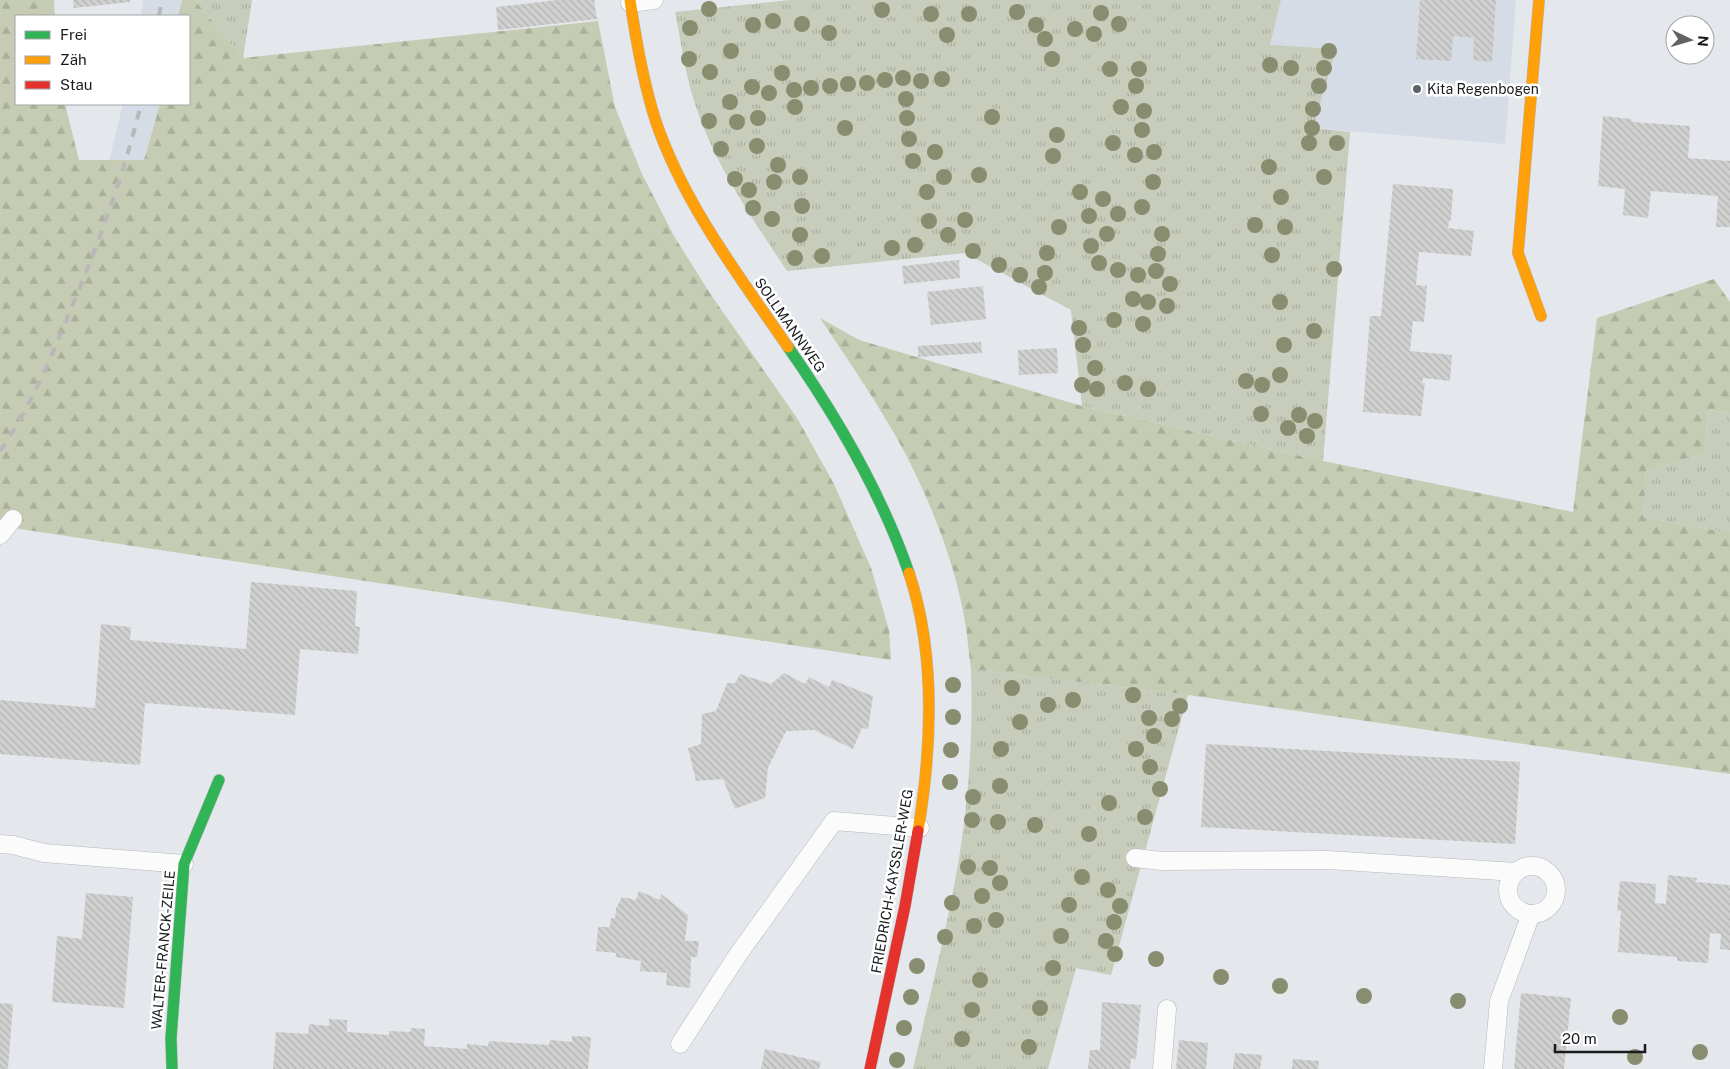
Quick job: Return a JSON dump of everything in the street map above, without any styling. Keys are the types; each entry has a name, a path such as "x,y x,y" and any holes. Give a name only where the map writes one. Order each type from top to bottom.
{"street":[{"path":"1539,0 1518,254 1541,316"},
{"name":"SOLLMANNWEG","path":"630,1 651,105 678,173 722,252 841,427 871,484 901,549 912,584 921,619 927,667"},
{"name":"FRIEDRICH-KAYSSLER-WEG","path":"870,1069 902,924 920,828 928,748 927,667"},
{"name":"WALTER-FRANCK-ZEILE","path":"172,1069 170,1038 184,864 219,780"}],"lane":[{"path":"630,1 654,0"},
{"path":"0,535 13,519"},
{"path":"680,1044 737,956 834,821 920,828"},
{"path":"0,844 44,852 184,864"},
{"path":"1135,858 1162,860 1328,860 1516,872 1527,867 1541,868 1548,872 1555,886 1556,894 1553,902 1543,912 1531,914 1523,912 1511,902 1508,886 1516,872"},
{"path":"1493,1069 1499,1001 1531,914"},
{"path":"1162,1069 1167,1009"}],"shaded area":[{"path":"143,0 182,0 178,15 141,15"},
{"name":"Kita Regenbogen","path":"1281,0 1516,0 1505,144 1313,128 1270,45"},
{"path":"123,105 160,105 144,160 107,170"}],"green space":[{"path":"0,0 54,0 55,15 15,15 15,105 65,105 79,160 144,160 160,105 190,105 190,15 178,15 182,0 195,0 243,58 598,21 615,107 641,172 674,236 711,295 797,418 834,484 871,568 889,630 891,660 0,526"},
{"path":"195,0 252,0 243,58"},
{"path":"790,0 1281,0 1270,45 1336,49 1313,128 1350,132 1323,461 1082,406 1071,310 965,253 787,271 734,189 702,124 688,79 675,12"},
{"path":"1714,279 1730,302 1730,413 1708,410 1705,453 1646,471 1643,517 1730,533 1730,774 1188,695 971,669 966,628 957,583 943,538 925,495 905,453 885,418 820,318 859,340 1082,406 1323,461 1573,512 1597,318"},
{"path":"1708,410 1730,413 1730,533 1643,517 1646,471 1705,453"},
{"path":"971,669 1188,695 1111,975 1076,968 1048,1069 913,1069 947,921 963,832 970,751"}],"building":[{"path":"73,0 130,0 130,2 74,8"},
{"path":"558,0 594,0 597,19 498,30 496,7"},
{"path":"1420,0 1496,0 1492,62 1473,60 1474,38 1453,36 1451,61 1416,59"},
{"path":"1603,116 1631,119 1633,122 1690,126 1688,158 1730,161 1730,227 1716,227 1718,196 1651,191 1648,218 1623,215 1625,189 1598,186"},
{"path":"1393,184 1453,189 1451,221 1449,220 1448,228 1474,231 1471,256 1419,252 1416,285 1427,286 1424,322 1413,321 1410,351 1452,355 1450,381 1423,378 1422,383 1425,383 1421,416 1363,412 1370,316 1381,316"},
{"path":"959,260 960,278 904,284 902,266"},
{"path":"983,286 986,319 931,325 927,292"},
{"path":"981,342 982,353 918,357 918,346"},
{"path":"1057,348 1058,373 1019,375 1018,350"},
{"path":"251,582 357,591 355,626 360,627 358,654 300,649 295,715 145,703 140,765 0,754 0,700 95,708 101,624 131,627 130,640 246,649"},
{"path":"784,673 805,684 809,677 829,687 832,680 873,696 868,729 862,728 853,749 814,730 786,731 768,768 765,798 735,809 723,779 696,781 688,748 701,744 702,714 716,711 727,683 735,683 740,674 771,684"},
{"path":"1206,744 1520,762 1515,844 1201,827"},
{"path":"1668,875 1697,878 1696,882 1730,885 1730,950 1720,949 1721,934 1710,933 1708,963 1677,961 1677,957 1618,952 1621,911 1617,911 1620,881 1656,884 1655,903 1666,904"},
{"path":"639,891 660,900 661,894 688,915 685,941 699,941 697,957 691,957 690,988 666,985 667,973 640,971 641,961 616,957 616,953 596,951 598,927 610,927 611,918 615,918 616,908 622,897 636,900"},
{"path":"86,893 133,897 124,1008 52,1002 57,936 82,939"},
{"path":"1521,993 1571,998 1564,1069 1514,1069"},
{"path":"1102,1002 1141,1005 1136,1059 1131,1058 1130,1069 1088,1069 1090,1050 1100,1050"},
{"path":"0,1003 13,1004 8,1069 0,1069"},
{"path":"329,1019 347,1020 347,1032 389,1035 389,1031 410,1032 411,1028 425,1029 424,1046 467,1049 467,1044 488,1046 489,1041 549,1045 550,1040 572,1042 572,1036 591,1037 588,1069 273,1069 276,1032 308,1034 309,1024 329,1026"},
{"path":"1179,1040 1208,1043 1206,1069 1176,1069"},
{"path":"765,1049 821,1062 819,1069 761,1069"},
{"path":"1235,1053 1262,1055 1260,1069 1233,1069"},
{"path":"1293,1059 1319,1061 1318,1069 1292,1069"}],"railway":[{"path":"159,15 162,0"},
{"path":"0,451 21,418 56,346 119,182 141,105"}],"traffic: fast":[{"path":"788,347 824,400 871,484 898,543 909,573"},
{"path":"172,1069 171,1038 184,864 219,780"}],"traffic: slow":[{"path":"630,0 647,92 668,152 697,211 714,239 788,347"},
{"path":"1539,0 1518,253 1541,316"},
{"path":"909,573 918,604 924,636 929,701 926,767 918,831"}],"traffic: jam":[{"path":"870,1069 905,906 918,831"}],"place":[{"name":"Kita Regenbogen","path":"1417,89"}]}
